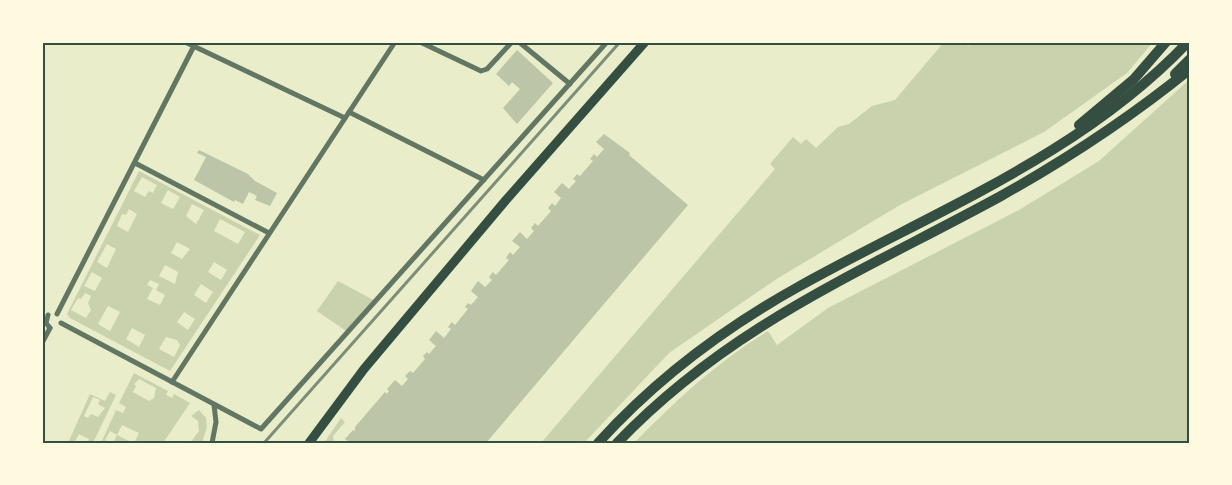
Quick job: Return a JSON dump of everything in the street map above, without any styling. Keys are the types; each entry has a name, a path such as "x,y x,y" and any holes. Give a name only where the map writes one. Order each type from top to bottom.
{"highway":[{"path":"1037,160 1118,94 1166,42"},
{"path":"598,443 674,371 754,314 841,263 1037,160 1121,104 1188,42"},
{"path":"1108,129 1150,97 1190,59"},
{"path":"616,443 681,382 768,320 829,285 1000,196 1108,129 1190,69"}],"main road":[{"path":"309,443 364,369 506,200 645,42"}],"street":[{"path":"185,42 195,44 484,180"},
{"path":"172,382 395,42"},
{"path":"420,42 482,71 488,69 512,42"},
{"path":"519,42 570,84"},
{"path":"57,314 61,322 261,429 607,42"},
{"path":"57,314 195,44"},
{"path":"135,163 269,233"},
{"path":"50,328 46,323 45,314 57,314"},
{"path":"50,328 56,328 61,322"},
{"path":"42,343 50,328"},
{"path":"212,443 216,422 214,405"}],"green space":[{"path":"944,42 963,42 968,46 975,42 1153,42 1127,73 1044,132 900,205 775,280 669,353 584,443 541,443 775,169 770,164 793,137 801,144 806,139 816,148 838,127 849,124 872,106 895,100"},
{"path":"1190,79 1190,443 634,443 698,382 732,355 768,331 777,345 828,308 1019,210 1099,161"},
{"path":"139,171 260,235 170,371 70,318 67,314","holes":["142,177 157,185 153,193 149,191 145,197 134,191","168,190 180,197 173,209 161,203","192,204 204,210 196,224 186,216","129,209 137,214 128,232 117,226 122,214 126,215","220,219 245,232 238,244 214,231","177,242 190,249 182,259 171,253","107,244 116,249 107,268 97,262","214,262 227,270 221,280 208,272","165,265 178,272 175,284 159,276","92,272 102,278 95,291 84,286","150,280 159,284 156,290 165,295 160,305 147,299 153,288 147,285","201,284 213,292 206,303 194,295","85,293 91,296 88,303 91,310 86,318 71,310 78,298 81,299","108,306 120,312 110,331 98,324","184,312 195,319 188,330 177,322","132,328 145,335 139,347 126,339","166,337 177,340 180,345 174,357 159,349"]},
{"path":"338,281 377,302 349,333 317,311"},
{"path":"134,373 168,391 166,395 172,398 174,394 190,403 163,443 134,443 139,433 122,425 117,435 110,431 105,440 111,443 102,441 116,410 123,413 126,407 119,403","holes":["139,379 156,388 154,398 149,401 133,392 136,386 134,384"]},
{"path":"110,392 116,395 93,443 87,443 89,439 79,434 74,443 68,443 90,394 105,401","holes":["93,397 100,400 98,404 105,408 98,417 91,414 88,418 84,416"]},
{"path":"199,410 206,418 207,427 202,443 190,443 199,431 198,421 191,416"},
{"path":"341,418 345,422 333,436 334,443 324,443"},
{"path":"117,435 133,443 113,443"}],"building":[{"path":"517,50 553,83 517,124 503,108 520,89 512,82 509,86 496,74"},
{"path":"604,134 630,153 629,155 688,205 486,443 350,443 345,439 353,430 355,431 355,427 385,392 387,394 389,391 387,389 395,380 402,386 408,379 405,376 410,371 413,373 425,359 423,356 427,352 429,354 436,346 429,340 436,331 444,338 451,329 448,327 452,322 455,325 468,309 465,307 468,303 471,305 478,297 471,291 478,281 485,287 492,280 489,277 493,272 496,275 509,260 506,258 510,252 513,255 520,247 512,241 520,232 527,239 534,231 531,228 535,223 538,226 551,211 548,208 552,203 555,206 561,198 554,192 562,183 569,189 576,181 573,179 577,174 580,176 593,161 590,159 594,154 597,157 604,149 596,142"},
{"path":"199,150 248,174 255,181 277,193 270,206 255,200 257,196 249,192 243,204 235,200 234,202 194,180 206,157 197,153"}],"railway":[{"path":"264,443 620,42"}]}
